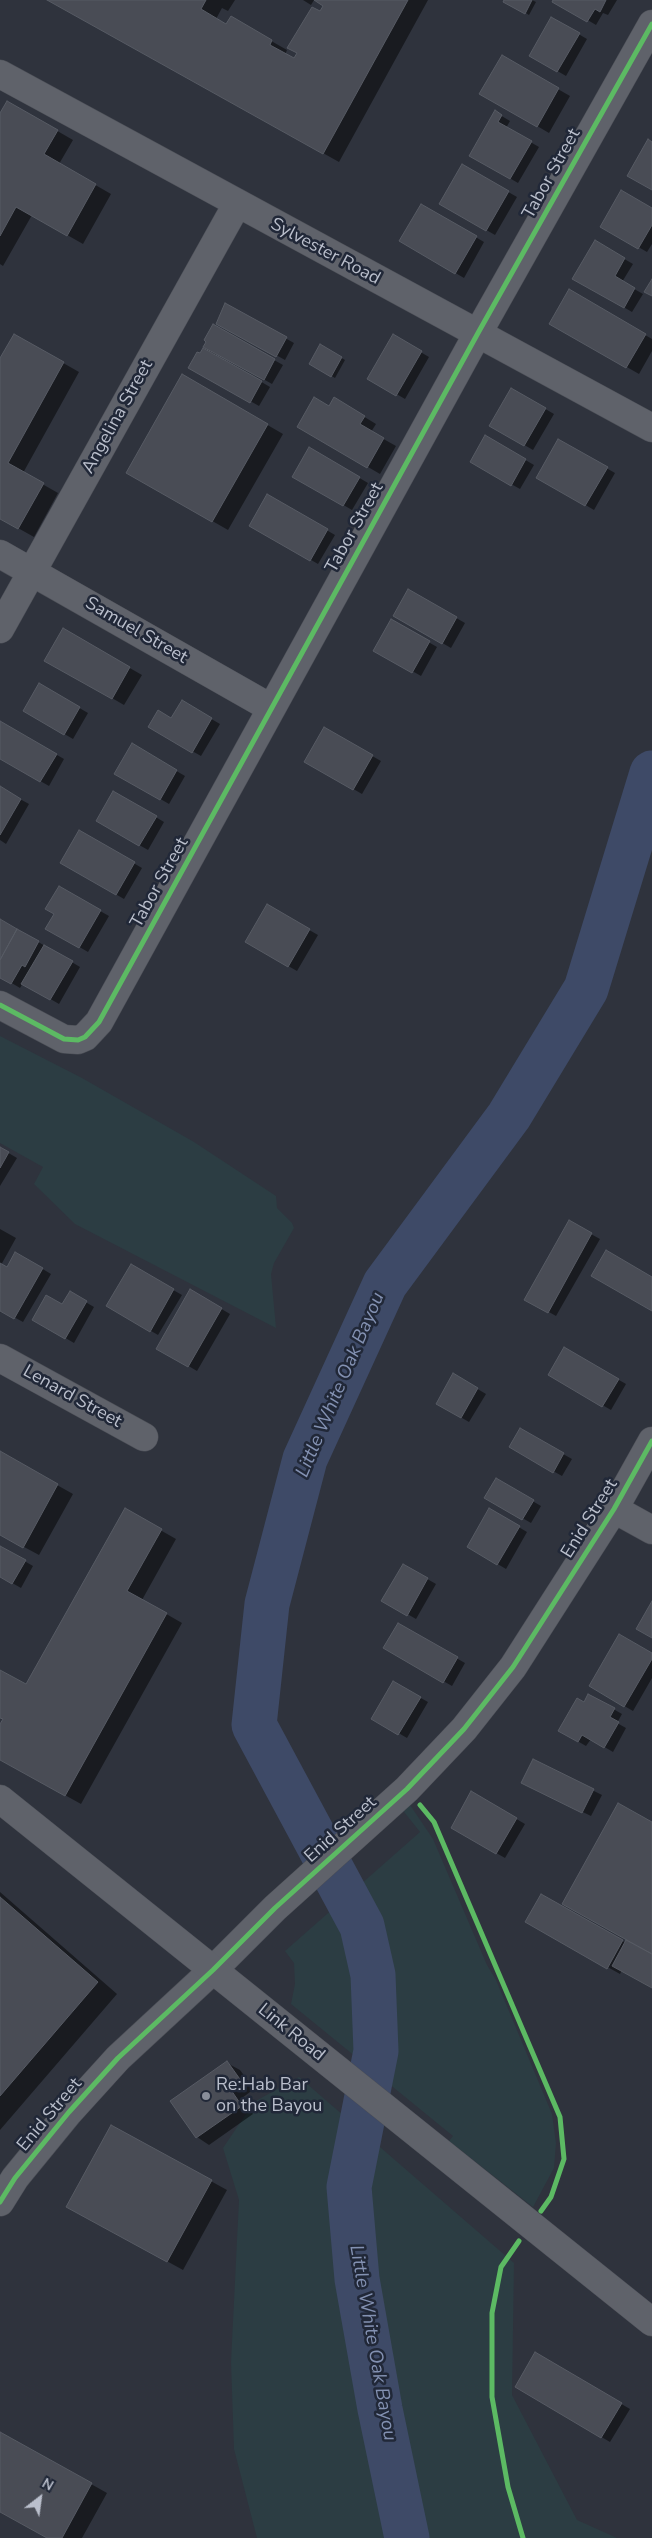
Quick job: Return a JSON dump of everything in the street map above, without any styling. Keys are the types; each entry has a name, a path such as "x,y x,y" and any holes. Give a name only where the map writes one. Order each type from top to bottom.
{"street":[{"name":"Tabor Street","path":"0,1005 64,1039 78,1040 93,1030 103,1015 478,333 652,24"},
{"name":"Sylvester Road","path":"0,74 652,428"},
{"name":"Angelina Street","path":"0,629 237,204"},
{"name":"Samuel Street","path":"0,554 271,708"},
{"name":"Lenard Street","path":"0,1358 144,1437"},
{"name":"Enid Street","path":"0,2202 15,2178 69,2112 118,2058 213,1970 275,1908 407,1789 464,1728 513,1667 614,1509 652,1441"},
{"path":"614,1509 652,1530"},
{"name":"Link Road","path":"0,1798 652,2322"}],"shaded area":[{"path":"0,1036 82,1078 194,1142 276,1196 277,1208 292,1223 294,1228 274,1263 271,1274 276,1328 75,1224 34,1184 43,1167 0,1143"},
{"path":"408,1802 433,1839 487,1965 496,1980 552,2114 556,2143 554,2168 533,2207 449,2141 453,2136 291,2004 295,1984 294,1963 285,1951 420,1832 401,1808"},
{"path":"299,2077 514,2263 512,2395 577,2520 617,2538 257,2538 234,2449 231,2362 239,2200 223,2148 254,2102"}],"building":[{"path":"47,0 206,0 201,9 226,24 231,16 272,40 270,45 294,58 297,53 287,48 312,7 320,11 323,6 314,0 408,0 323,154"},
{"path":"504,0 532,0 525,14 503,2"},
{"path":"553,0 606,0 600,12 595,9 587,22 552,2"},
{"path":"551,17 580,33 557,72 529,56"},
{"path":"502,55 559,88 537,127 479,94"},
{"path":"7,101 58,130 44,154 96,184 67,236 16,207 0,236 0,113"},
{"path":"495,110 502,115 498,122 532,141 510,179 469,156"},
{"path":"648,139 652,142 652,190 627,176"},
{"path":"462,164 509,191 486,231 439,204"},
{"path":"621,190 652,208 652,225 638,249 600,227"},
{"path":"421,204 477,236 455,274 399,241"},
{"path":"595,240 625,258 615,276 635,288 624,308 572,279"},
{"path":"652,279 652,296 644,292"},
{"path":"569,289 646,334 626,368 549,324"},
{"path":"225,303 287,337 276,357 216,324"},
{"path":"213,324 275,359 264,380 203,347 206,342 204,340"},
{"path":"14,334 64,362 8,463 44,483 18,529 0,519 0,358"},
{"path":"393,334 422,351 396,396 367,379"},
{"path":"320,344 342,357 331,377 309,364"},
{"path":"203,348 262,381 250,403 188,368 197,352 200,353"},
{"path":"182,374 268,424 212,522 126,473"},
{"path":"511,388 546,408 524,446 489,426"},
{"path":"314,397 329,406 334,397 365,416 360,424 384,438 367,468 297,427"},
{"path":"485,435 526,459 511,486 470,462"},
{"path":"558,439 608,467 585,506 536,478"},
{"path":"309,447 360,477 343,506 292,477"},
{"path":"267,494 328,529 310,561 249,526"},
{"path":"408,589 457,617 442,644 393,616"},
{"path":"391,619 430,641 412,673 373,651"},
{"path":"63,628 130,667 112,699 44,661"},
{"path":"39,683 80,707 64,735 23,711"},
{"path":"182,700 212,718 192,753 148,727 158,710 171,718"},
{"path":"0,721 57,754 40,782 0,759"},
{"path":"324,727 373,755 353,790 304,762"},
{"path":"132,743 177,770 160,800 114,774"},
{"path":"0,786 21,799 0,835"},
{"path":"113,791 157,816 139,846 96,821"},
{"path":"79,830 135,862 116,895 60,863"},
{"path":"59,886 101,910 79,948 45,929 54,914 45,909"},
{"path":"267,904 310,929 288,967 245,942"},
{"path":"0,919 17,929 0,960"},
{"path":"17,929 39,941 25,967 22,965 11,984 0,978 0,960"},
{"path":"44,945 73,961 50,1000 21,984"},
{"path":"0,1147 9,1152 0,1168"},
{"path":"569,1220 592,1233 548,1313 524,1300"},
{"path":"606,1250 652,1277 652,1311 591,1276"},
{"path":"15,1252 43,1268 14,1319 0,1311 0,1263 7,1267"},
{"path":"131,1264 174,1289 150,1332 106,1306"},
{"path":"190,1289 222,1308 188,1367 156,1349"},
{"path":"70,1291 87,1301 65,1339 32,1320 46,1295 62,1304"},
{"path":"564,1347 619,1379 602,1407 548,1375"},
{"path":"453,1373 478,1388 461,1418 436,1404"},
{"path":"520,1428 564,1453 553,1473 509,1447"},
{"path":"0,1451 58,1484 23,1548 0,1535"},
{"path":"496,1478 534,1500 522,1520 484,1498"},
{"path":"125,1508 162,1529 127,1591 167,1613 65,1796 0,1760 0,1724 3,1719 0,1718 0,1670 26,1684"},
{"path":"489,1508 520,1526 497,1565 467,1547"},
{"path":"0,1546 26,1560 12,1584 0,1577"},
{"path":"403,1564 428,1578 407,1616 381,1601"},
{"path":"652,1601 652,1638 636,1629"},
{"path":"398,1623 458,1657 443,1683 383,1648"},
{"path":"619,1634 652,1653 652,1659 624,1707 589,1686"},
{"path":"393,1681 421,1697 398,1735 371,1719"},
{"path":"588,1694 615,1708 610,1717 619,1722 604,1748 582,1735 578,1742 558,1731 577,1698 584,1702"},
{"path":"533,1759 594,1789 582,1813 521,1783"},
{"path":"471,1791 517,1818 496,1854 451,1828"},
{"path":"618,1803 652,1822 652,1954 562,1904"},
{"path":"541,1894 623,1940 607,1969 525,1922"},
{"path":"0,1897 98,1982 0,2096"},
{"path":"626,1940 652,1954 652,1988 612,1966"},
{"name":"Re:Hab Bar on the Bayou","path":"227,2061 242,2082 231,2090 242,2106 196,2138 170,2101"},
{"path":"111,2125 212,2180 167,2262 66,2207"},
{"path":"535,2352 622,2403 601,2438 515,2387"},
{"path":"0,2432 92,2483 62,2538 47,2538 0,2512"}],"waterway":[{"name":"Little White Oak Bayou","path":"407,2538 380,2409 357,2279 349,2187 376,2051 373,1975 362,1926 254,1725 267,1604 305,1459 385,1284 509,1116 586,989 652,773"}],"cycle path":[{"path":"0,1005 64,1039 78,1040 85,1037 99,1022 478,333 652,24"},
{"path":"0,2202 15,2178 69,2112 118,2058 213,1970 275,1908 407,1789 464,1729 513,1667 614,1509 652,1441"},
{"path":"420,1805 434,1822 560,2117 564,2159 551,2197 541,2211"},
{"path":"519,2241 501,2267 492,2313 492,2397 508,2487 523,2538"}],"place":[{"name":"Re:Hab Bar on the Bayou","path":"206,2096"}]}
